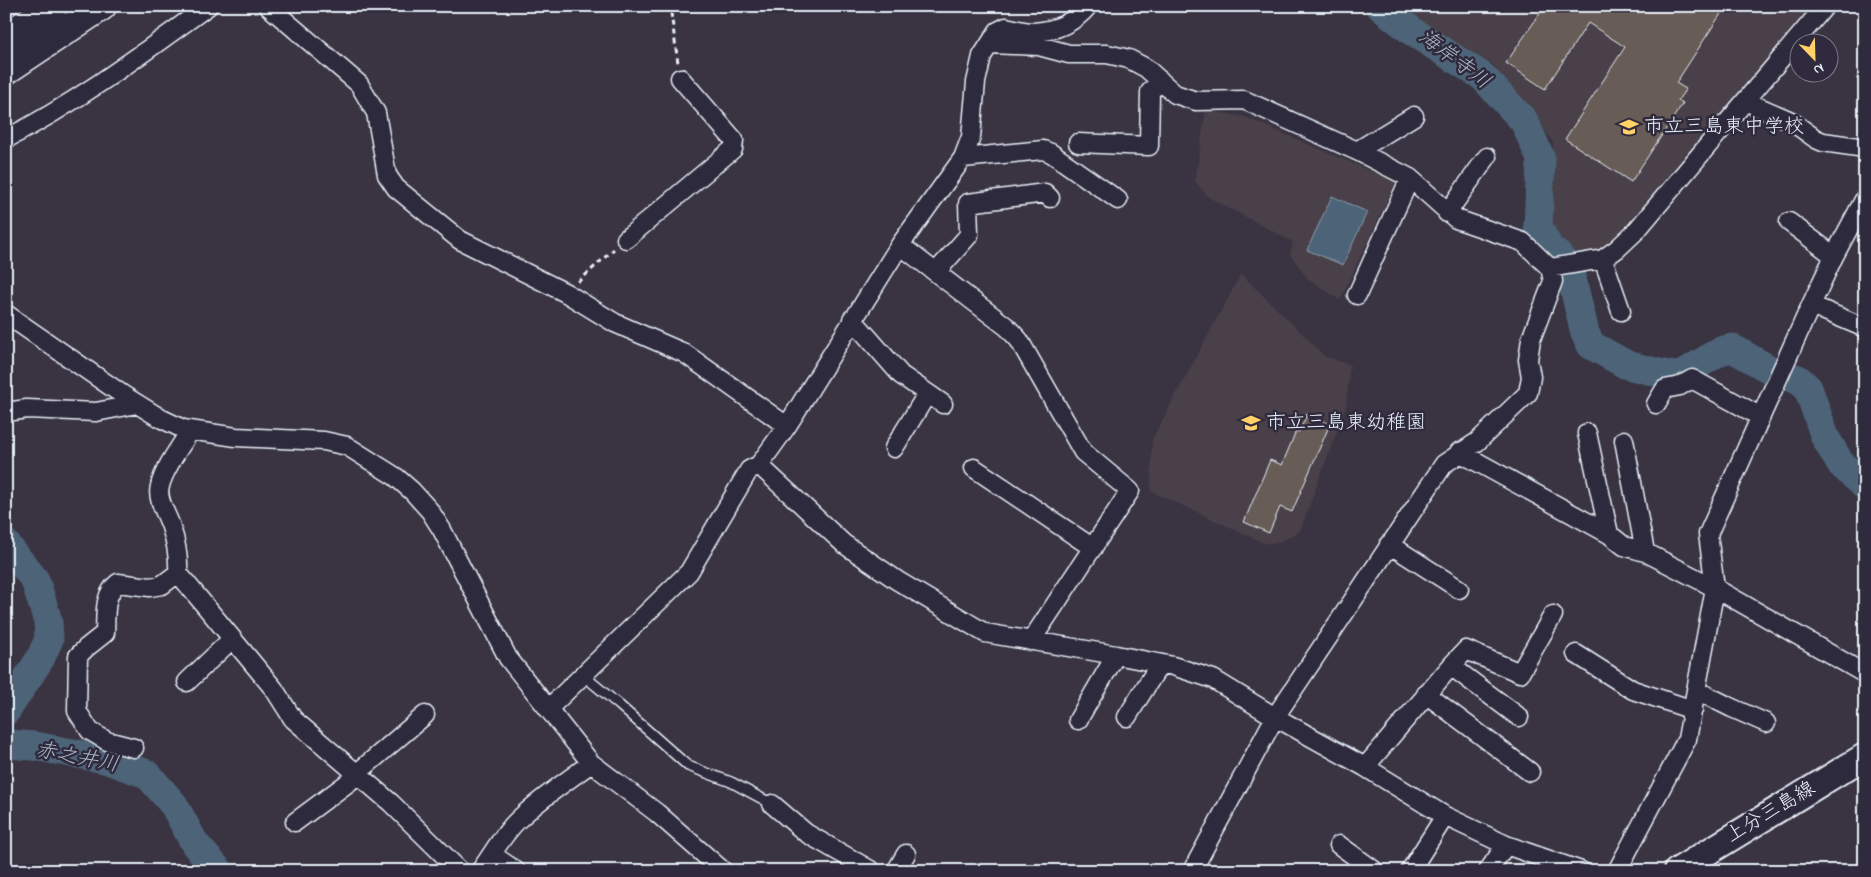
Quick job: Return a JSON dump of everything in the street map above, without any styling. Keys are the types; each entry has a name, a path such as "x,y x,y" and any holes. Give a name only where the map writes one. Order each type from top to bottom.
{"highway":[{"path":"6,37 53,6"},
{"path":"6,70 102,6"}],"main road":[{"name":"上分三島線","path":"1678,871 1865,756"}],"street":[{"path":"6,139 37,123 104,82 208,6"},
{"path":"268,6 359,84 376,113 387,175 396,188 460,240 566,293 615,323 684,353 787,426"},
{"path":"548,709 689,572 749,470 759,465 787,426 900,244 963,158 971,137 976,82 982,56 998,31 1006,27 1032,32 1061,28 1080,15 1088,6"},
{"path":"990,44 1039,46 1069,54 1114,55 1129,59 1146,68 1175,94 1196,101 1244,100 1357,151 1410,178 1456,219 1523,242 1555,267 1604,259 1636,231 1825,6"},
{"path":"626,239 733,150 734,140 680,78"},
{"path":"1078,143 1148,146 1150,92 1160,80"},
{"path":"1745,101 1791,121 1823,142 1858,147 1865,146"},
{"path":"1357,151 1414,116"},
{"path":"963,158 1043,150 1051,153 1118,200"},
{"path":"1447,212 1487,157"},
{"path":"1357,295 1410,178"},
{"path":"936,271 969,234 968,203 1045,193 1050,198"},
{"path":"1617,871 1688,739 1715,588 1708,534 1811,305 1834,256 1865,198"},
{"path":"1789,222 1834,256"},
{"path":"900,244 1007,327 1019,340 1083,452 1130,491 1031,641"},
{"path":"1604,259 1621,311"},
{"path":"1192,871 1276,717 1389,544 1444,464 1459,452 1477,442 1528,393 1531,377 1528,360 1531,340 1553,281 1555,267"},
{"path":"1811,305 1865,328"},
{"path":"6,314 136,404 160,418 190,431 324,442 347,446 396,477 430,511 442,530 508,658 591,763 656,813 723,871"},
{"path":"852,319 901,375 943,404"},
{"path":"1656,404 1664,389 1680,386 1692,380 1760,417"},
{"path":"894,448 927,394"},
{"path":"6,412 27,410 96,412 136,404"},
{"path":"190,431 159,486 160,495 171,527 178,560 178,573 274,689 293,719 390,804 460,871"},
{"path":"1587,433 1609,534"},
{"path":"1624,440 1645,552"},
{"path":"1459,452 1609,534 1624,546 1645,552 1715,588 1865,674"},
{"path":"759,465 844,544 898,581 985,633 1116,655 1213,678 1445,816 1506,845 1581,871"},
{"path":"974,468 1093,548"},
{"path":"1389,544 1459,589"},
{"path":"134,748 107,740 90,732 77,711 78,656 104,633 110,589 118,583 150,587 162,585 178,573"},
{"path":"1365,767 1426,694 1466,650 1520,673 1553,615"},
{"path":"187,682 232,639"},
{"path":"1576,654 1633,690 1693,710"},
{"path":"1078,720 1116,655"},
{"path":"1126,717 1160,664"},
{"path":"1451,666 1519,717"},
{"path":"1696,690 1766,723"},
{"path":"1426,694 1530,772"},
{"path":"295,822 349,782 424,715"},
{"path":"480,871 506,832 520,818 591,763"},
{"path":"772,804 806,833 872,871"},
{"path":"1410,871 1445,816"},
{"path":"1339,845 1375,871"},
{"path":"1488,871 1506,845"},
{"path":"492,854 516,871"},
{"path":"896,871 906,854"}],"lane":[{"path":"583,675 620,705 688,766 731,782 772,804"}],"path":[{"path":"666,6 671,13 680,78"},
{"path":"566,293 626,239"}],"shaded area":[{"name":"市立三島東中学校","path":"1402,6 1817,6 1795,32 1788,32 1788,40 1622,236 1599,251 1574,255 1558,239 1551,223 1553,143 1532,111 1492,64 1413,18"},
{"path":"1206,110 1245,117 1396,182 1340,300 1307,278 1290,254 1293,242 1208,197 1195,181"},
{"name":"市立三島東幼稚園","path":"1241,274 1324,356 1350,365 1346,407 1300,531 1277,543 1264,543 1151,491 1152,439"}],"water":[{"path":"1332,196 1367,212 1343,265 1307,250"}],"building":[{"path":"1545,6 1726,6 1676,83 1686,89 1678,100 1683,103 1631,182 1565,139 1625,47 1588,23 1545,89 1506,63"},
{"path":"1307,414 1330,424 1292,512 1280,507 1269,533 1244,522 1270,460 1282,465 1296,431 1299,432"}],"waterway":[{"name":"海岸寺川","path":"1380,6 1413,32 1482,76 1524,121 1541,159 1538,227 1549,248 1559,256 1571,275 1585,333 1591,345 1627,365 1672,376 1682,375 1720,351 1732,348 1769,369 1798,379 1808,388 1825,437 1840,463 1865,486"},
{"name":"赤之井川","path":"6,544 35,580 48,621 49,639 40,659 6,711"},
{"name":"赤之井川","path":"6,744 34,746 105,759 147,774 174,805 195,844 219,871"}],"place":[{"name":"市立三島東中学校","path":"1629,127"},
{"name":"市立三島東幼稚園","path":"1251,423"}]}
